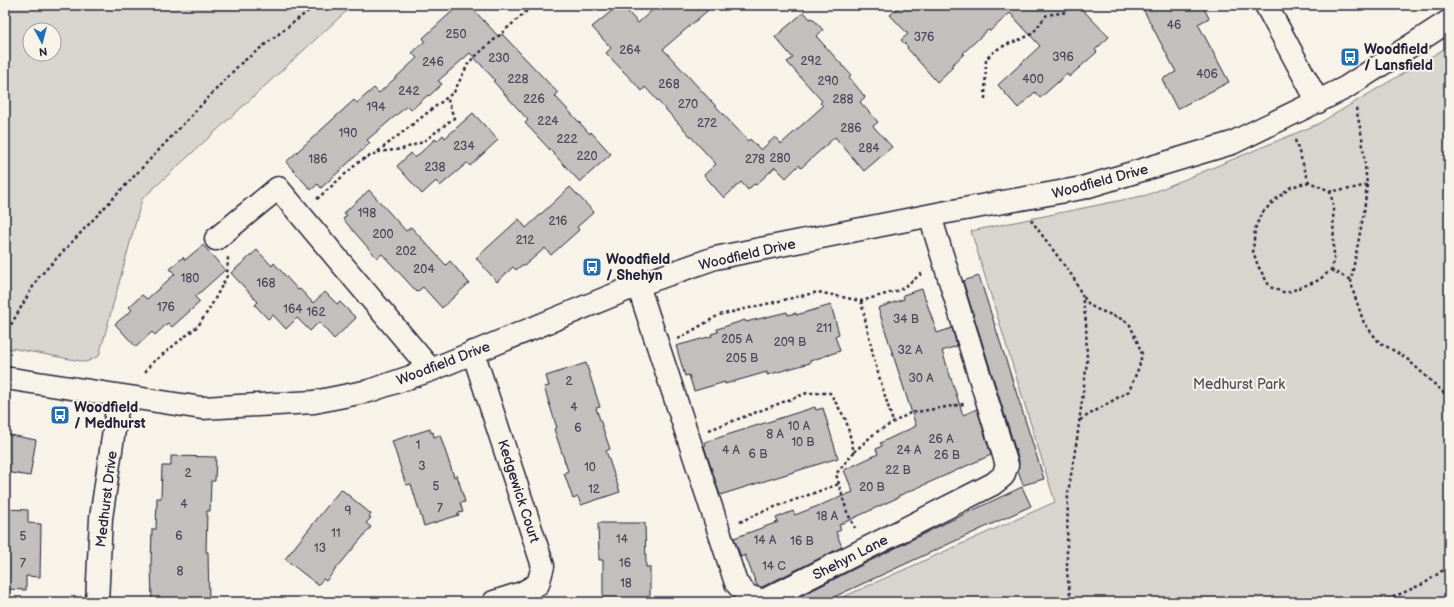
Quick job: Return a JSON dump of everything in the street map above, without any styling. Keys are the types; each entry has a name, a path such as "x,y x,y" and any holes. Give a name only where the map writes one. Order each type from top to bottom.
{"street":[{"path":"1266,5 1318,102"},
{"name":"Woodfield Drive","path":"5,378 202,408 314,402 370,391 431,370 638,285 715,258 1082,188 1232,143 1345,88 1449,21"},
{"path":"216,239 278,188 431,370"},
{"name":"Shehyn Lane","path":"638,285 736,583 748,596 763,601 993,484 1003,476 1006,465 930,216"},
{"name":"Kedgewick Court","path":"473,352 543,566 538,584 522,593 494,602"},
{"name":"Medhurst Drive","path":"97,602 101,518 119,396"}],"path":[{"path":"5,335 43,272 240,64 316,5"},
{"path":"300,214 360,161 376,153 454,92 469,62 529,9"},
{"path":"985,99 986,60 989,55 1001,47 1032,34 1047,15 1067,12"},
{"path":"376,153 402,149 423,142 454,118 447,97"},
{"path":"1356,107 1362,136 1367,185 1364,212 1351,280 1353,291 1364,323 1379,342 1406,358 1442,391 1449,400"},
{"path":"1295,140 1309,182"},
{"path":"1330,191 1333,204 1334,260 1331,270 1319,280 1289,292 1282,292 1270,287 1258,266 1254,251 1255,229 1261,214 1291,187 1309,182 1330,191 1345,190 1367,185"},
{"path":"1026,199 1032,222 1073,277 1086,302 1094,308 1124,320 1130,325 1142,354 1140,367 1129,391 1079,420"},
{"path":"145,372 152,363 198,326 221,289 227,276 229,258 216,239"},
{"path":"659,349 719,315 818,292 861,301 900,290 942,258"},
{"path":"1331,270 1351,280"},
{"path":"1071,602 1067,547 1068,493 1087,362 1086,322 1082,295"},
{"path":"861,301 875,363 893,422"},
{"path":"688,438 807,393 830,393 846,420 854,452"},
{"path":"866,549 847,512 836,474 854,452 875,433 910,413 945,406 986,401"},
{"path":"719,532 761,512 839,484"},
{"path":"1382,602 1425,583 1449,566"}],"green space":[{"path":"5,5 353,5 142,199 99,356 86,362 5,347"},
{"name":"Medhurst Park","path":"1444,49 1449,61 1449,602 832,602 1055,502 971,231 1147,195 1318,124"}],"building":[{"path":"459,5 469,5 499,37 502,34 558,93 555,96 590,134 591,132 611,154 580,182 525,123 528,120 493,81 495,80 470,53 438,81 442,84 429,96 428,95 411,110 407,106 367,140 370,143 321,188 318,184 311,190 286,162 354,100 357,103 374,88 379,93 417,58 412,53 425,41 423,38"},
{"path":"619,5 622,5 638,23 658,5 714,5 663,49 748,141 750,139 761,150 775,137 781,144 823,106 820,103 822,101 787,62 793,58 775,37 804,12 823,30 816,36 851,75 849,77 865,97 860,102 878,122 873,126 892,147 864,171 835,137 801,168 799,165 786,178 775,167 756,185 754,184 748,190 741,182 724,198 704,175 716,164 645,87 642,91 606,53 611,48 592,27"},
{"path":"901,5 1078,5 1109,37 1095,50 1097,52 1069,77 1067,74 1040,98 1035,92 1018,108 998,85 1040,46 1010,13 990,31 988,30 963,53 964,54 951,66 953,67 937,82 901,40 908,34 890,15"},
{"path":"1141,5 1202,5 1209,18 1198,24 1229,82 1177,109 1162,79 1176,72"},
{"path":"473,113 498,140 470,166 467,163 440,186 436,181 422,194 397,166 411,153 415,158 435,139 437,141 443,135 445,138"},
{"path":"570,187 594,212 577,227 579,230 551,255 545,248 524,266 522,265 516,270 513,267 497,282 476,258 519,219 526,228"},
{"path":"369,190 406,231 411,227 446,265 450,261 469,283 442,308 423,287 417,292 382,254 377,258 343,219 347,215 344,213"},
{"path":"203,245 225,270 195,297 200,302 172,327 168,323 155,335 152,332 136,347 115,324 132,310 129,307 142,295 147,299 175,274 170,269 183,257 185,260"},
{"path":"257,250 272,266 274,263 298,290 300,289 313,303 325,292 337,304 340,302 356,318 334,339 319,322 310,331 297,318 286,329 273,315 268,319 255,305 258,302 231,273"},
{"path":"979,276 1044,479 1023,485 1018,470 1019,461 963,281"},
{"path":"922,289 937,333 952,328 957,346 942,351 963,415 977,409 991,455 898,496 899,497 839,525 841,530 836,532 842,547 762,587 757,586 745,555 741,557 734,538 778,522 776,518 793,511 795,515 853,492 844,470 878,454 876,449 882,446 880,443 916,426 878,308 904,299 903,295"},
{"path":"831,305 839,334 835,336 840,351 810,361 810,363 767,375 767,372 694,391 689,375 685,376 676,346 712,336 711,334 718,332 717,329 745,320 746,322 787,312 788,315 796,313 796,315"},
{"path":"586,363 600,407 596,408 610,449 606,451 620,492 581,505 578,497 573,499 564,473 568,471 554,429 557,428 544,387 549,386 546,376"},
{"path":"815,407 816,410 823,408 838,458 720,495 704,446 706,445 705,442"},
{"path":"430,429 431,433 433,432 434,437 440,435 454,477 457,475 465,502 460,503 463,512 458,513 459,515 424,526 411,484 406,485 392,441"},
{"path":"5,434 36,440 30,476 5,472"},
{"path":"171,456 216,457 215,481 211,481 210,511 207,511 206,552 208,552 209,602 152,602 152,529 156,529 157,498 161,498 162,466 171,466"},
{"path":"1022,487 1031,506 823,602 789,602 935,528"},
{"path":"341,489 371,514 369,517 371,518 366,523 371,527 326,581 323,579 318,585 285,559"},
{"path":"5,509 28,510 28,523 41,524 40,577 26,576 26,590 5,589"},
{"path":"598,523 645,523 646,567 650,567 650,602 603,602 603,560 599,560"}],"place":[{"name":"Woodfield / Lansfield","path":"1350,57"},
{"name":"Woodfield / Shehyn","path":"592,267"},
{"name":"Woodfield / Medhurst","path":"60,415"}]}
